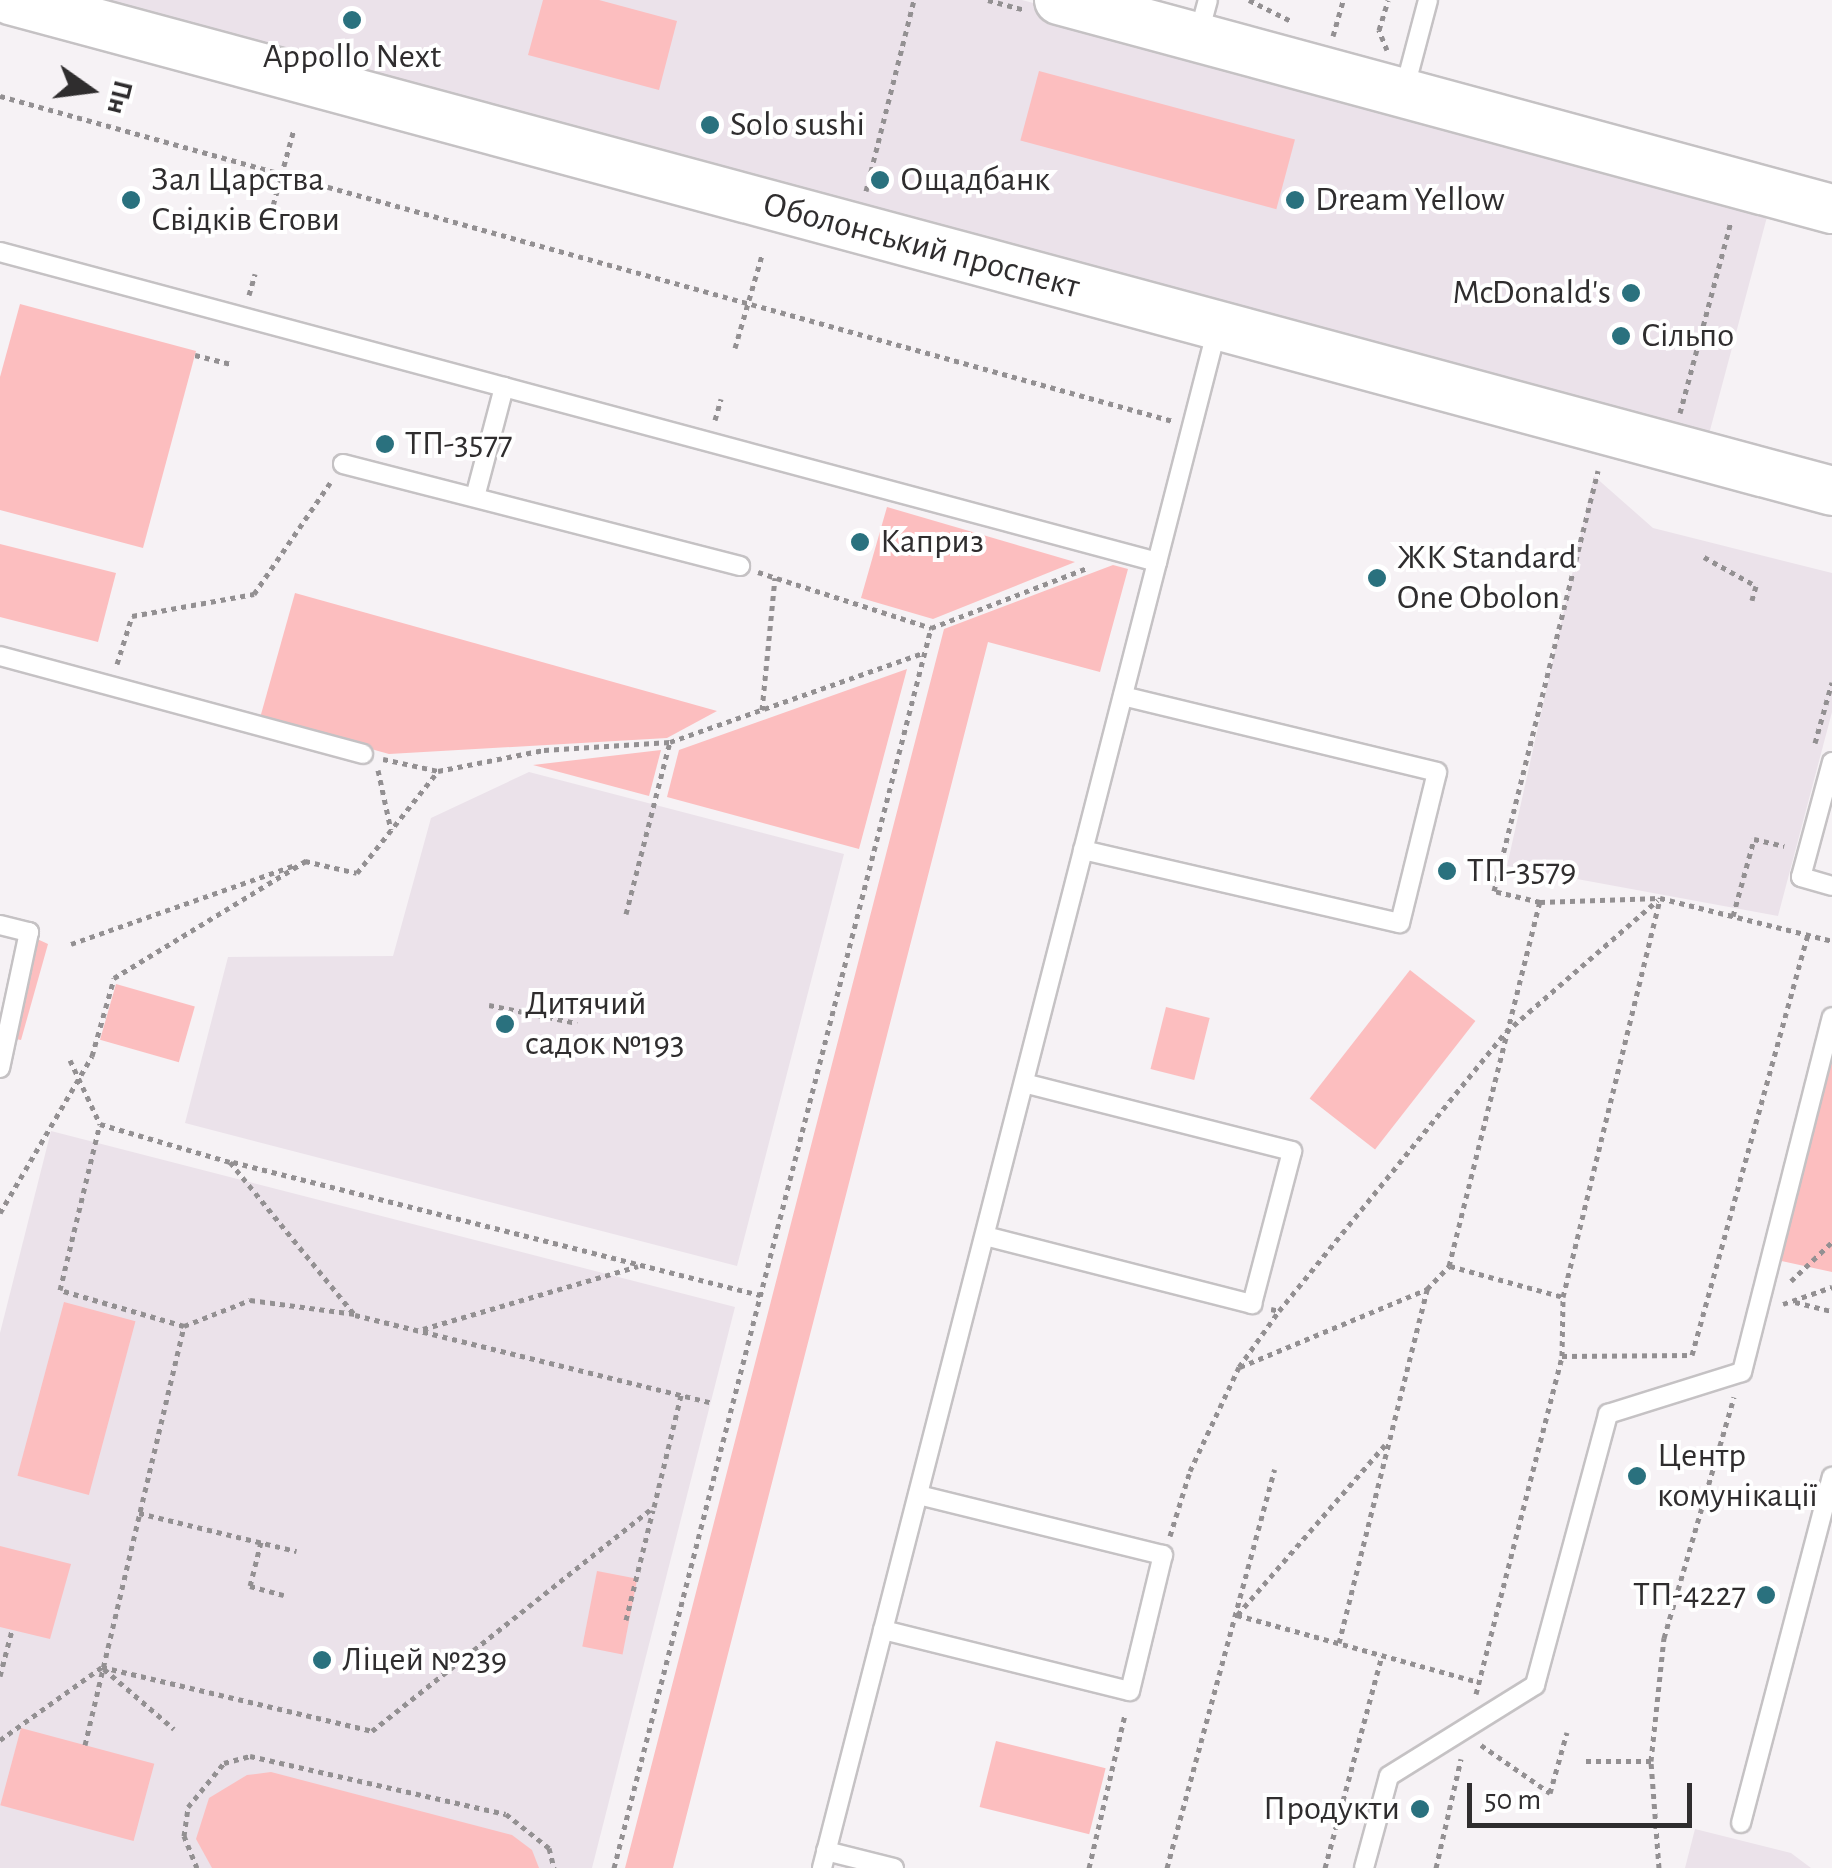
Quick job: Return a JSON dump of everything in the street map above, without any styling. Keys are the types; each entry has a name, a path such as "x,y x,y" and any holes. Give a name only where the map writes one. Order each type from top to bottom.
{"main road":[{"name":"Оболонський проспект","path":"10,0 1832,491"},
{"path":"1059,0 1203,18 1832,209"}],"lane":[{"path":"1398,77 1428,0"},
{"path":"1,257 1157,562"},
{"path":"894,1868 824,1860 1218,326"},
{"path":"475,497 504,387"},
{"path":"343,464 740,566"},
{"path":"0,656 363,754"},
{"path":"1083,850 1400,924 1437,772 1123,696"},
{"path":"1832,762 1801,877 1832,886"},
{"path":"0,925 29,932 0,1068"},
{"path":"1364,1868 1389,1776 1467,1731 1535,1685 1608,1414 1742,1372 1832,1017"},
{"path":"984,1236 1252,1304 1292,1151 1024,1083"},
{"path":"1740,1823 1832,1477"},
{"path":"883,1630 1130,1691 1164,1556 918,1495"}],"path":[{"path":"867,189 914,0"},
{"path":"1332,41 1344,0"},
{"path":"1388,0 1379,30 1398,77"},
{"path":"0,96 1192,426"},
{"path":"268,224 294,128"},
{"path":"1678,423 1736,202"},
{"path":"735,348 762,255"},
{"path":"195,355 231,364"},
{"path":"1681,374 1690,376"},
{"path":"111,686 132,616 254,594 343,464"},
{"path":"1598,471 1494,891 1540,902 1660,898 1832,941"},
{"path":"1704,557 1756,586 1752,600"},
{"path":"740,566 932,628 1096,564"},
{"path":"762,710 775,578"},
{"path":"614,1868 932,628"},
{"path":"391,830 375,757 438,772 544,750 670,742 926,652"},
{"path":"1812,756 1832,682"},
{"path":"626,914 670,742"},
{"path":"71,944 307,860 357,873 438,772"},
{"path":"1733,916 1754,838 1787,847 1792,829"},
{"path":"0,1212 92,1056 114,978 307,860"},
{"path":"1164,1556 1190,1471 1239,1367 1280,1311 1506,1032 1660,898"},
{"path":"1436,1868 1478,1682 1562,1356 1562,1297 1660,898"},
{"path":"1239,1367 1427,1288 1449,1266 1540,902"},
{"path":"1562,1356 1692,1356 1808,935"},
{"path":"489,1005 577,1023"},
{"path":"70,1060 100,1124 60,1290 184,1326 250,1300 356,1314 710,1402"},
{"path":"100,1124 230,1162 760,1296"},
{"path":"230,1162 356,1314"},
{"path":"1756,1314 1832,1242"},
{"path":"420,1330 641,1265"},
{"path":"1449,1266 1562,1297"},
{"path":"1756,1314 1832,1287"},
{"path":"1339,1644 1427,1288"},
{"path":"1792,1301 1832,1312"},
{"path":"1252,1304 1280,1311"},
{"path":"85,1744 184,1326"},
{"path":"1658,1868 1652,1761 1664,1638 1742,1372"},
{"path":"626,1620 681,1395"},
{"path":"1236,1615 1389,1441"},
{"path":"1167,1868 1275,1469"},
{"path":"0,1740 102,1667 372,1731 654,1507"},
{"path":"139,1513 296,1551"},
{"path":"261,1542 250,1586 284,1595"},
{"path":"1236,1615 1478,1682"},
{"path":"0,1676 12,1630"},
{"path":"1325,1868 1382,1655"},
{"path":"102,1667 174,1729"},
{"path":"1089,1868 1130,1691"},
{"path":"1467,1731 1550,1794 1566,1732"},
{"path":"197,1868 184,1836 188,1807 214,1772 250,1756 506,1814 548,1848 554,1868"},
{"path":"1586,1760 1652,1761"}],"shaded area":[{"name":"Dream Yellow","path":"39,0 1022,0 1771,202 1705,449"},
{"path":"543,0 599,0 677,21 659,90 528,55"},
{"path":"1039,71 1295,140 1276,209 1020,141"},
{"path":"20,304 196,351 143,548 0,510 0,377"},
{"path":"1594,476 1653,528 1832,573 1832,712 1778,916 1507,866"},
{"path":"887,507 1075,562 933,619 861,598"},
{"path":"0,544 116,573 98,642 0,617"},
{"path":"1113,565 1128,569 1100,672 988,642 673,1868 625,1868 944,629"},
{"path":"295,593 717,711 667,738 389,754 260,718"},
{"path":"907,669 859,849 667,797 679,750"},
{"path":"661,750 649,796 533,765"},
{"name":"Дитячий садок №193","path":"529,772 844,854 737,1266 185,1123 228,957 393,956 431,818"},
{"path":"35,938 48,944 21,1040 11,1038"},
{"path":"1410,970 1475,1021 1375,1150 1310,1098"},
{"path":"116,984 195,1007 179,1062 100,1040"},
{"path":"1166,1007 1210,1018 1194,1080 1151,1069"},
{"path":"1832,1062 1832,1272 1777,1260"},
{"name":"Ліцей №239","path":"51,1131 735,1307 592,1868 0,1868 0,1333"},
{"path":"64,1302 135,1321 89,1495 17,1476"},
{"path":"0,1546 71,1564 50,1639 0,1627"},
{"path":"597,1571 637,1579 623,1654 582,1647"},
{"path":"21,1728 154,1764 134,1841 0,1805"},
{"path":"996,1741 1106,1768 1089,1834 980,1807"},
{"path":"271,1772 512,1835 532,1850 539,1868 212,1868 196,1839 209,1798 247,1775"},
{"path":"1695,1829 1791,1853 1811,1868 1685,1868"}],"place":[{"name":"Appollo Next","path":"352,20"},
{"name":"Solo sushi","path":"710,125"},
{"name":"Ощадбанк","path":"880,180"},
{"name":"Зал Царства Свідків Єгови","path":"131,200"},
{"name":"Dream Yellow","path":"1295,200"},
{"name":"McDonald's","path":"1631,293"},
{"name":"Сільпо","path":"1621,336"},
{"name":"ТП-3577","path":"385,444"},
{"name":"Каприз","path":"860,542"},
{"name":"ЖК Standard One Obolon","path":"1377,578"},
{"name":"ТП-3579","path":"1447,871"},
{"name":"Дитячий садок №193","path":"505,1024"},
{"name":"Центр комунікації","path":"1637,1476"},
{"name":"ТП-4227","path":"1766,1595"},
{"name":"Ліцей №239","path":"322,1660"},
{"name":"Продукти","path":"1420,1809"}]}
